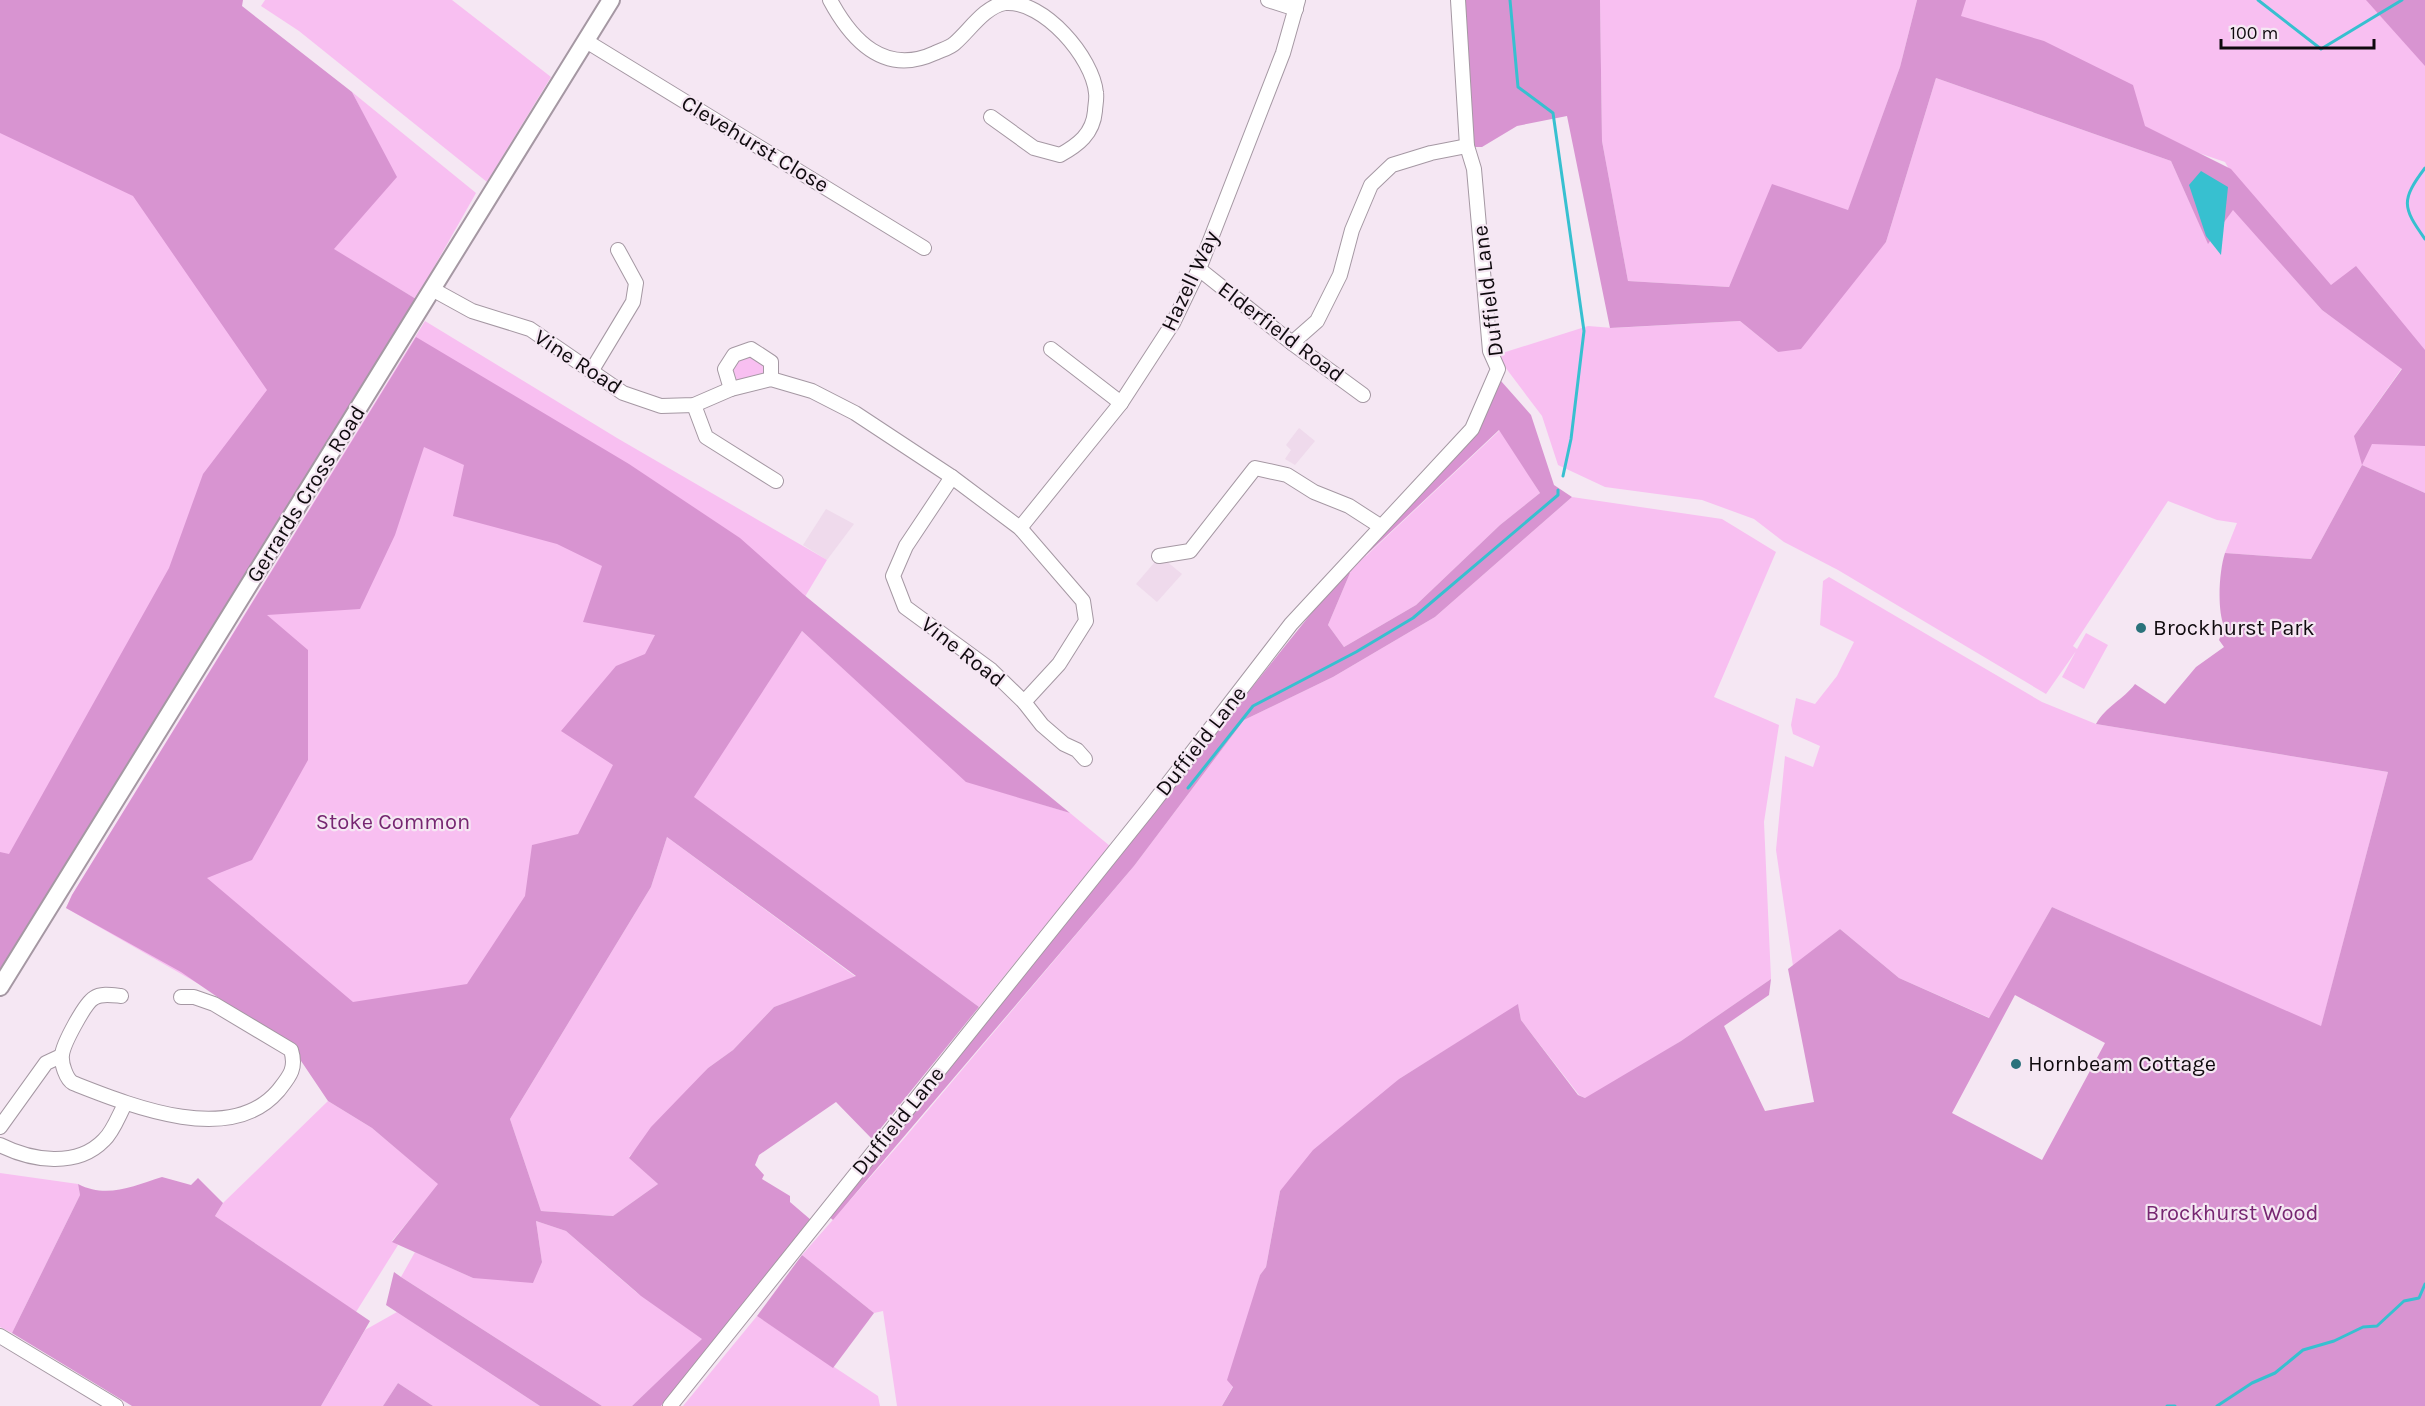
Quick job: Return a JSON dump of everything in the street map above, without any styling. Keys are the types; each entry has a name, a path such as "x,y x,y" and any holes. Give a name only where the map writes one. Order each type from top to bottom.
{"main road":[{"name":"Gerrards Cross Road","path":"0,987 611,0"}],"street":[{"path":"830,0 843,25 864,46 892,60 923,59 953,45 982,15 1004,2 1031,8 1059,27 1083,56 1096,92 1094,124 1078,145 1060,154 1034,148 991,117"},
{"path":"1268,0 1297,4"},
{"name":"Duffield Lane","path":"670,1406 1150,807 1292,624 1380,526 1472,429 1498,369 1490,351 1475,179 1467,146 1458,0"},
{"name":"Hazell Way","path":"1020,528 1121,403 1173,323 1199,269 1283,53 1297,4"},
{"name":"Clevehurst Close","path":"586,41 924,248"},
{"path":"1292,343 1317,321 1336,284 1352,230 1371,185 1392,165 1431,153 1467,146"},
{"path":"592,370 633,302 636,283 618,250"},
{"name":"Elderfield Road","path":"1199,269 1292,343 1363,395"},
{"name":"Vine Road","path":"432,289 471,311 530,329 623,393 661,406 694,405 731,389 771,379 812,391 855,413 952,477 1020,528 1083,601 1086,621 1059,664 1024,702"},
{"path":"1051,349 1121,403"},
{"path":"731,389 725,369 734,355 751,350 771,362 771,379"},
{"path":"694,405 706,437 776,481"},
{"path":"1159,556 1190,551 1255,468 1287,475 1314,492 1349,506 1380,526"},
{"name":"Vine Road","path":"952,477 906,546 892,576 904,607 991,670 1024,702 1042,725 1064,744 1077,750 1085,759"},
{"path":"0,1127 46,1063 61,1056 76,1022 90,1000 104,995 121,996"},
{"path":"61,1056 69,1080 125,1104 166,1114 222,1119 245,1113 275,1094 292,1073 294,1061 291,1050 214,1004 194,997 181,997"},
{"path":"0,1145 36,1159 74,1158 105,1140 125,1104"},
{"path":"0,1336 116,1406"}],"shaded area":[{"path":"1299,428 1315,441 1295,465 1285,459 1291,450 1286,445"},
{"path":"826,509 854,524 827,560 803,545"},
{"path":"1160,556 1182,574 1157,602 1136,584"}],"green space":[{"path":"0,0 243,0 242,6 352,92 397,177 334,249 416,299 0,969 0,852 9,854 169,568 203,474 267,390 133,196 0,133"},
{"path":"265,0 452,0 551,77 487,182 299,31 261,6"},
{"path":"1462,0 1600,0 1602,141 1628,281 1729,287 1772,184 1848,210 1900,67 1917,0 1966,0 1961,16 2044,41 2133,85 2145,126 2231,169 2331,285 2356,266 2425,350 2425,446 2372,444 2362,465 2354,436 2402,369 2322,310 2233,210 2208,244 2171,161 1936,78 1886,242 1801,349 1778,352 1740,321 1610,328 1567,116 1517,126 1482,147 1471,147"},
{"path":"1600,0 1917,0 1900,67 1848,211 1773,185 1729,287 1628,281 1602,141"},
{"path":"1950,0 2425,0 2425,493 2362,465 2311,559 2225,553 2237,523 2217,520 2168,501 2073,646 2077,649 2086,633 2108,645 2084,689 2062,677 2076,651 2046,694 1838,570 1784,542 1754,519 1702,500 1605,487 1558,465 1542,416 1496,355 1588,326 1613,328 1740,321 1778,352 1886,242 1936,78 2171,161 2208,243 2233,209 2322,310 2402,368 2354,436 2382,414 2424,362 2262,228 2225,162 1939,64"},
{"path":"2366,0 2425,0 2425,66"},
{"path":"0,52 408,311 0,969"},
{"path":"352,92 476,193 416,299 333,249 396,177"},
{"name":"Stoke Common","path":"425,321 617,438 827,560 477,1143 66,908"},
{"path":"416,337 629,464 740,538 803,594 1070,813 966,782 802,631 694,797 979,1007 872,1139 836,1102 759,1155 755,1165 764,1175 762,1179 790,1196 790,1202 811,1220 661,1406 632,1406 702,1339 641,1296 566,1231 536,1221 542,1262 533,1283 473,1278 392,1242 438,1184 372,1128 328,1101 293,1049 181,972 66,908","holes":["424,447 464,465 453,516 557,544 602,566 583,622 655,635 645,654 616,666 561,731 613,765 578,834 532,845 525,896 467,984 353,1002 207,878 252,860 308,760 308,650 267,615 360,609 395,535","667,837 856,976 774,1007 733,1050 708,1068 651,1127 629,1158 658,1184 613,1216 541,1211 510,1119 651,887"]},
{"path":"753,356 761,359 765,369 762,377 738,382 732,378 731,365 735,359"},
{"path":"1501,381 1531,415 1554,485 1572,497 1435,617 1333,677 1244,720 1134,866 833,1220 827,1215 1125,839 1233,711 1346,570 1350,573 1328,625 1344,647 1416,605 1500,525 1540,493 1499,430 1365,556 1360,552 1466,446 1487,411"},
{"path":"1500,430 1540,493 1500,525 1416,605 1344,647 1328,625 1350,573 1346,570 1360,552 1366,556"},
{"name":"Brockhurst Wood","path":"2362,465 2425,493 2425,1406 1222,1406 1233,1387 1227,1380 1260,1275 1266,1267 1280,1191 1313,1150 1399,1079 1518,1004 1521,1020 1578,1095 1585,1098 1681,1041 1771,979 1769,995 1724,1026 1765,1111 1814,1102 1788,969 1840,929 1899,978 1989,1018 2052,907 2321,1026 2388,772 2096,724 2105,712 2135,684 2165,704 2196,667 2224,647 2219,640 2224,626 2220,610 2220,590 2225,553 2311,559","holes":["2015,995 2105,1043 2042,1160 1952,1113"]},
{"path":"1572,497 1722,519 1776,552 1714,697 1779,725 1764,822 1771,979 1681,1041 1592,1097 1585,1098 1579,1095 1521,1020 1518,1005 1399,1079 1280,1191 1266,1267 1260,1275 1233,1386 1222,1406 897,1406 883,1311 874,1313 802,1255 902,1141 1134,866 1244,720 1333,677 1435,617"},
{"path":"1829,577 2042,702 2096,724 2388,772 2321,1027 2052,907 1990,1018 1899,978 1840,929 1793,966 1776,850 1785,756 1813,767 1820,746 1793,734 1791,725 1796,698 1815,704 1837,676 1854,642 1820,625 1823,581"},
{"path":"802,631 966,781 1070,813 1110,846 979,1007 693,797"},
{"path":"667,837 856,977 774,1007 733,1050 708,1068 629,1157 658,1184 613,1216 541,1211 510,1119 651,887"},
{"path":"328,1101 372,1128 439,1184 392,1241 398,1245 356,1312 215,1216 223,1203"},
{"path":"0,1173 78,1184 80,1195 12,1333 0,1327"},
{"path":"162,1177 191,1185 198,1178 223,1203 215,1216 370,1321 321,1406 132,1406 12,1333 80,1195 78,1184 110,1191"},
{"path":"536,1221 566,1231 636,1292 703,1339 632,1406 602,1406 401,1277 415,1252 473,1278 542,1262"},
{"path":"802,1255 874,1313 833,1368 757,1316"},
{"path":"394,1272 602,1406 540,1406 386,1305"},
{"path":"397,1312 540,1406 433,1406 398,1383 383,1406 321,1406 365,1330"},
{"path":"757,1316 878,1396 880,1406 683,1406"},
{"path":"398,1383 433,1406 383,1406"}],"water":[{"path":"2201,171 2228,187 2221,255 2206,236 2189,185"}],"waterway":[{"path":"1510,0 1518,87 1553,113 1584,331 1571,439 1563,476"},
{"path":"2258,0 2321,49 2402,0"},
{"path":"2425,168 2412,188 2407,204 2412,219 2425,239"},
{"path":"1188,788 1253,706 1356,652 1413,618 1558,495 1558,490"},
{"path":"2217,1406 2252,1383 2275,1373 2303,1350 2334,1341 2363,1327 2377,1326 2404,1301 2419,1298 2425,1284"},
{"path":"2167,1406 2175,1406"}],"place":[{"name":"Brockhurst Park","path":"2141,628"},
{"name":"Hornbeam Cottage","path":"2016,1064"}]}
